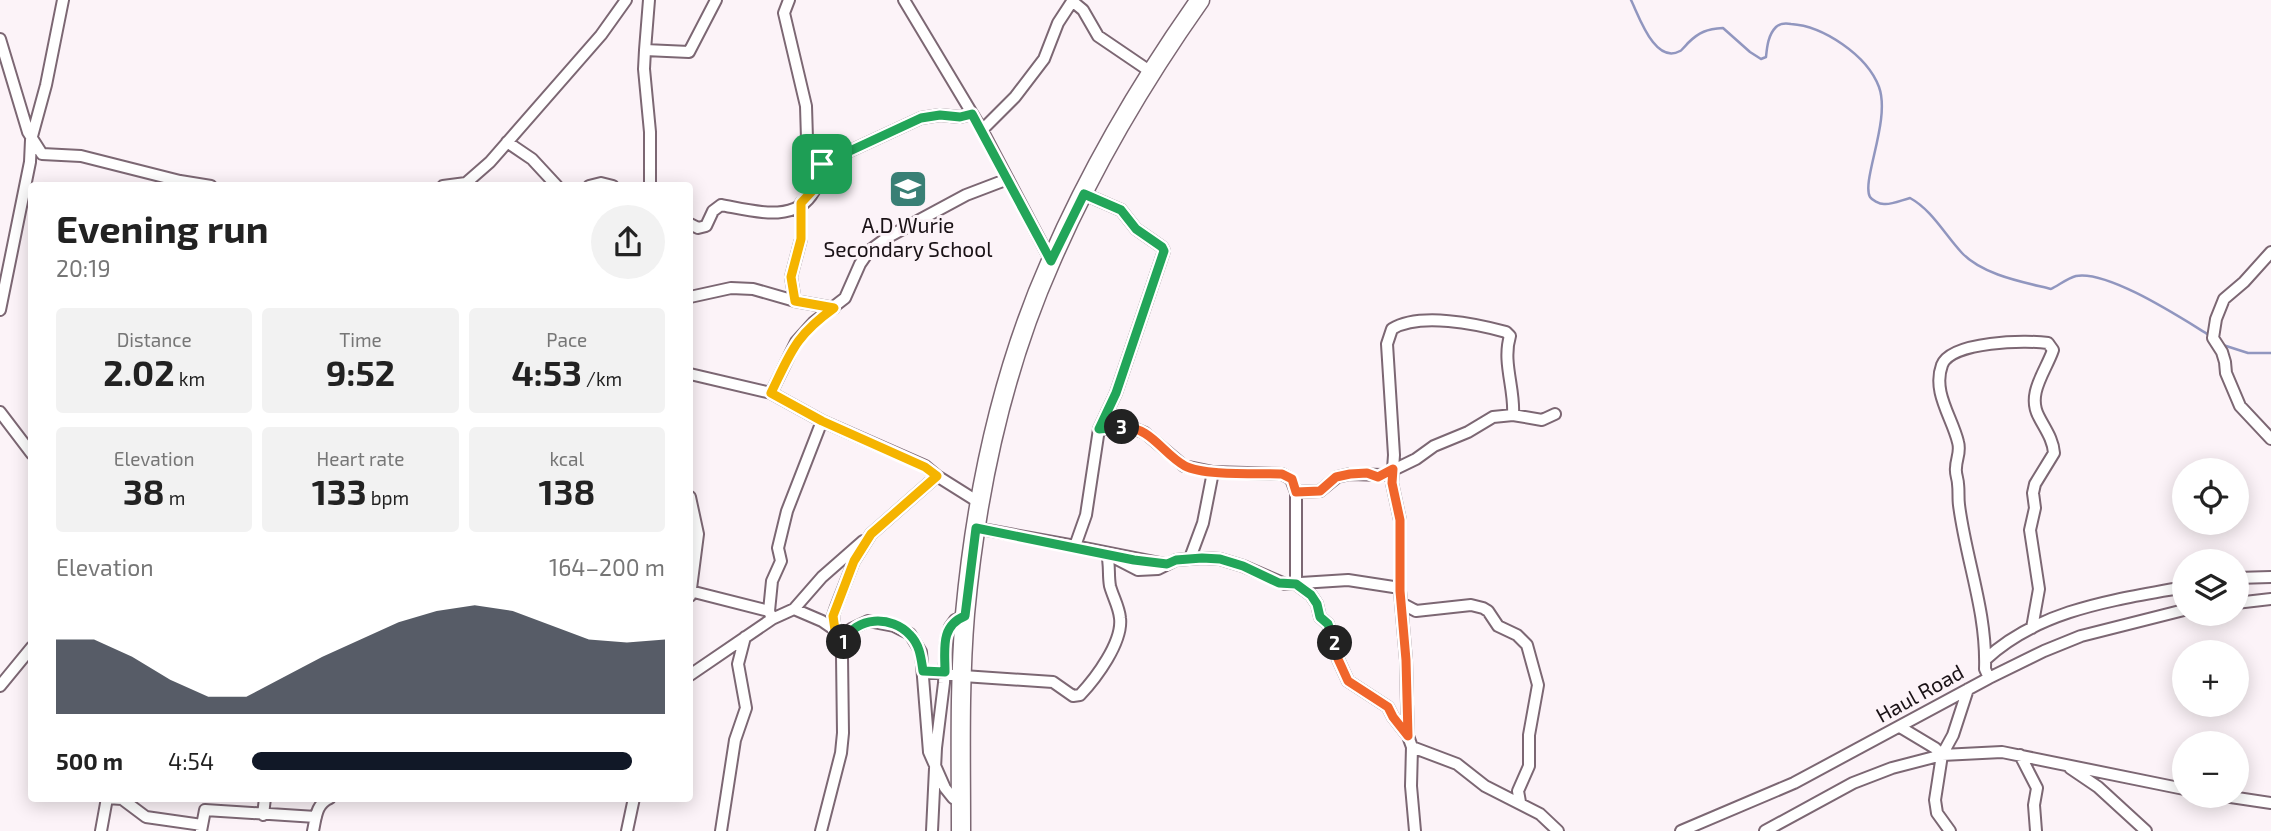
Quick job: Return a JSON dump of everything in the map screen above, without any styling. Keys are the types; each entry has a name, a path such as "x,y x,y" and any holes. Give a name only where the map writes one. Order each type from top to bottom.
{"main road":[{"path":"961,831 954,674 965,616 980,503 1013,366 1051,261 1113,136 1151,72 1200,0"}],"street":[{"path":"0,310 30,162 32,140 63,0"},
{"path":"467,182 490,162 601,35 625,0"},
{"path":"649,0 644,69 650,132 650,182"},
{"path":"645,50 689,52 716,0"},
{"path":"789,0 784,13 806,106 807,139 822,164"},
{"path":"904,0 982,130 1051,261"},
{"path":"982,130 1016,97 1044,60 1058,23 1072,1 1083,10 1098,36 1151,72"},
{"path":"0,39 12,86 32,140 42,154 81,156 175,182"},
{"path":"693,226 698,228 706,226 713,211 722,205 762,214 779,213 801,203 814,189 824,159 839,156 921,118 972,114"},
{"path":"507,142 532,159 554,182"},
{"path":"771,393 796,342 814,322 845,298 860,264 877,244 966,195 1009,179"},
{"path":"1075,546 1088,502 1099,429 1116,393 1164,251 1136,229 1121,210 1084,194"},
{"path":"795,301 791,277 801,239 801,203"},
{"path":"2271,252 2244,282 2224,299 2216,319 2213,338 2222,352 2225,373 2240,406 2271,439"},
{"path":"693,296 731,288 753,289 834,308"},
{"path":"1415,831 1401,603 1400,520 1392,483 1394,455 1387,344 1390,334 1398,325 1433,321 1471,324 1506,332 1510,335 1506,348 1514,403 1513,415"},
{"path":"1989,678 1985,668 1977,590 1958,504 1956,468 1959,444 1940,391 1942,365 1951,355 1958,351 2007,341 2048,342 2053,349 2034,398 2038,417 2047,429 2054,453 2035,484 2033,493 2035,508 2030,530 2039,589 2032,628"},
{"path":"693,375 771,393 822,421 925,467 980,503"},
{"path":"0,412 28,449"},
{"path":"1296,492 1320,491 1336,477 1350,474 1367,473 1378,477 1493,417 1513,415 1542,420 1555,414"},
{"path":"771,615 772,580 781,561 779,548 787,511 822,421"},
{"path":"1099,429 1133,428 1145,433 1184,466 1213,472 1282,474 1292,479 1296,492 1296,584"},
{"path":"1190,558 1203,523 1213,472"},
{"path":"693,673 745,637 771,615 794,609 822,577 937,476"},
{"path":"693,511 698,534 693,571"},
{"path":"976,528 1107,554 1138,570 1147,571 1190,558 1220,559 1243,566 1279,583 1348,580 1401,588"},
{"path":"821,831 841,753 843,733 841,647 833,616 854,561 871,534"},
{"path":"923,671 1053,682 1073,695 1080,695 1106,661 1119,634 1121,621 1110,583 1107,554"},
{"path":"2249,578 2271,577"},
{"path":"1296,584 1311,595 1317,604 1320,617 1328,624 1338,659 1348,681 1388,707 1410,741 1457,764 1485,786 1540,814 1558,831"},
{"path":"1986,659 1999,647 2057,616 2092,605 2172,589"},
{"path":"693,594 771,615"},
{"path":"2249,602 2271,599"},
{"path":"1401,603 1416,611 1471,605 1483,608 1498,626 1517,635 1527,645 1538,685 1531,722 1529,766 1518,792 1520,802"},
{"path":"794,609 835,630"},
{"name":"Haul Road","path":"1681,831 1794,783 2044,651 2081,636 2172,613"},
{"path":"841,647 851,629 868,621 894,625 914,640 920,652 923,671 929,752 935,769 953,798 961,802"},
{"path":"721,831 736,740 746,708 738,664 745,637"},
{"path":"0,687 28,652"},
{"path":"932,831 935,769 954,674"},
{"path":"1950,831 1937,813 1935,800 1942,755 1953,735 1968,689"},
{"path":"1900,727 1942,755"},
{"path":"1765,831 1853,783 1892,768 1942,755 2002,752 2172,787"},
{"path":"2020,755 2037,788 2034,805 2036,831"},
{"path":"2066,765 2098,787 2146,831"},
{"path":"2249,800 2271,803"},
{"path":"101,831 106,802"},
{"path":"126,802 146,817 201,828 205,810 316,817"},
{"path":"263,815 265,802"},
{"path":"313,831 320,804 323,802"},
{"path":"626,831 633,802"},
{"path":"2126,831 2133,819"}],"waterway":[{"path":"1631,0 1649,37 1663,51 1671,53 1681,51 1692,39 1717,28 1723,28 1761,59 1766,57 1771,34 1781,24 1803,26 1830,36 1865,64 1879,87 1881,116 1868,189 1872,199 1887,204 1910,198 1932,216 1962,253 1992,272 2051,289 2076,276 2106,280 2163,307 2209,335"},
{"path":"2223,345 2248,353 2271,353"}],"place":[{"name":"A.D Wurie Secondary School","path":"908,189"}],"route":[{"path":"972,114 1051,261 1084,194 1121,210 1136,229 1164,251 1116,393 1099,429 1133,428 1145,433 1184,466 1201,471 1282,474 1292,479 1296,492 1320,491 1336,477 1367,473 1378,477 1393,469 1392,483 1400,520 1400,591 1406,660 1408,736 1388,707 1348,681 1338,659 1328,624 1320,617 1317,604 1311,595 1296,584 1279,583 1243,566 1220,559 1190,558 1167,564 1134,560 976,528 965,616 955,620 950,627 946,640 945,672 923,671 920,652 914,640 894,625 868,621 858,624 851,629 841,647 833,616 854,561 871,534 937,476 925,467 822,421 771,393 796,342 814,322 834,308 795,301 791,277 801,239 801,203 814,189 822,164 824,159 839,156 921,118 972,114"}]}
